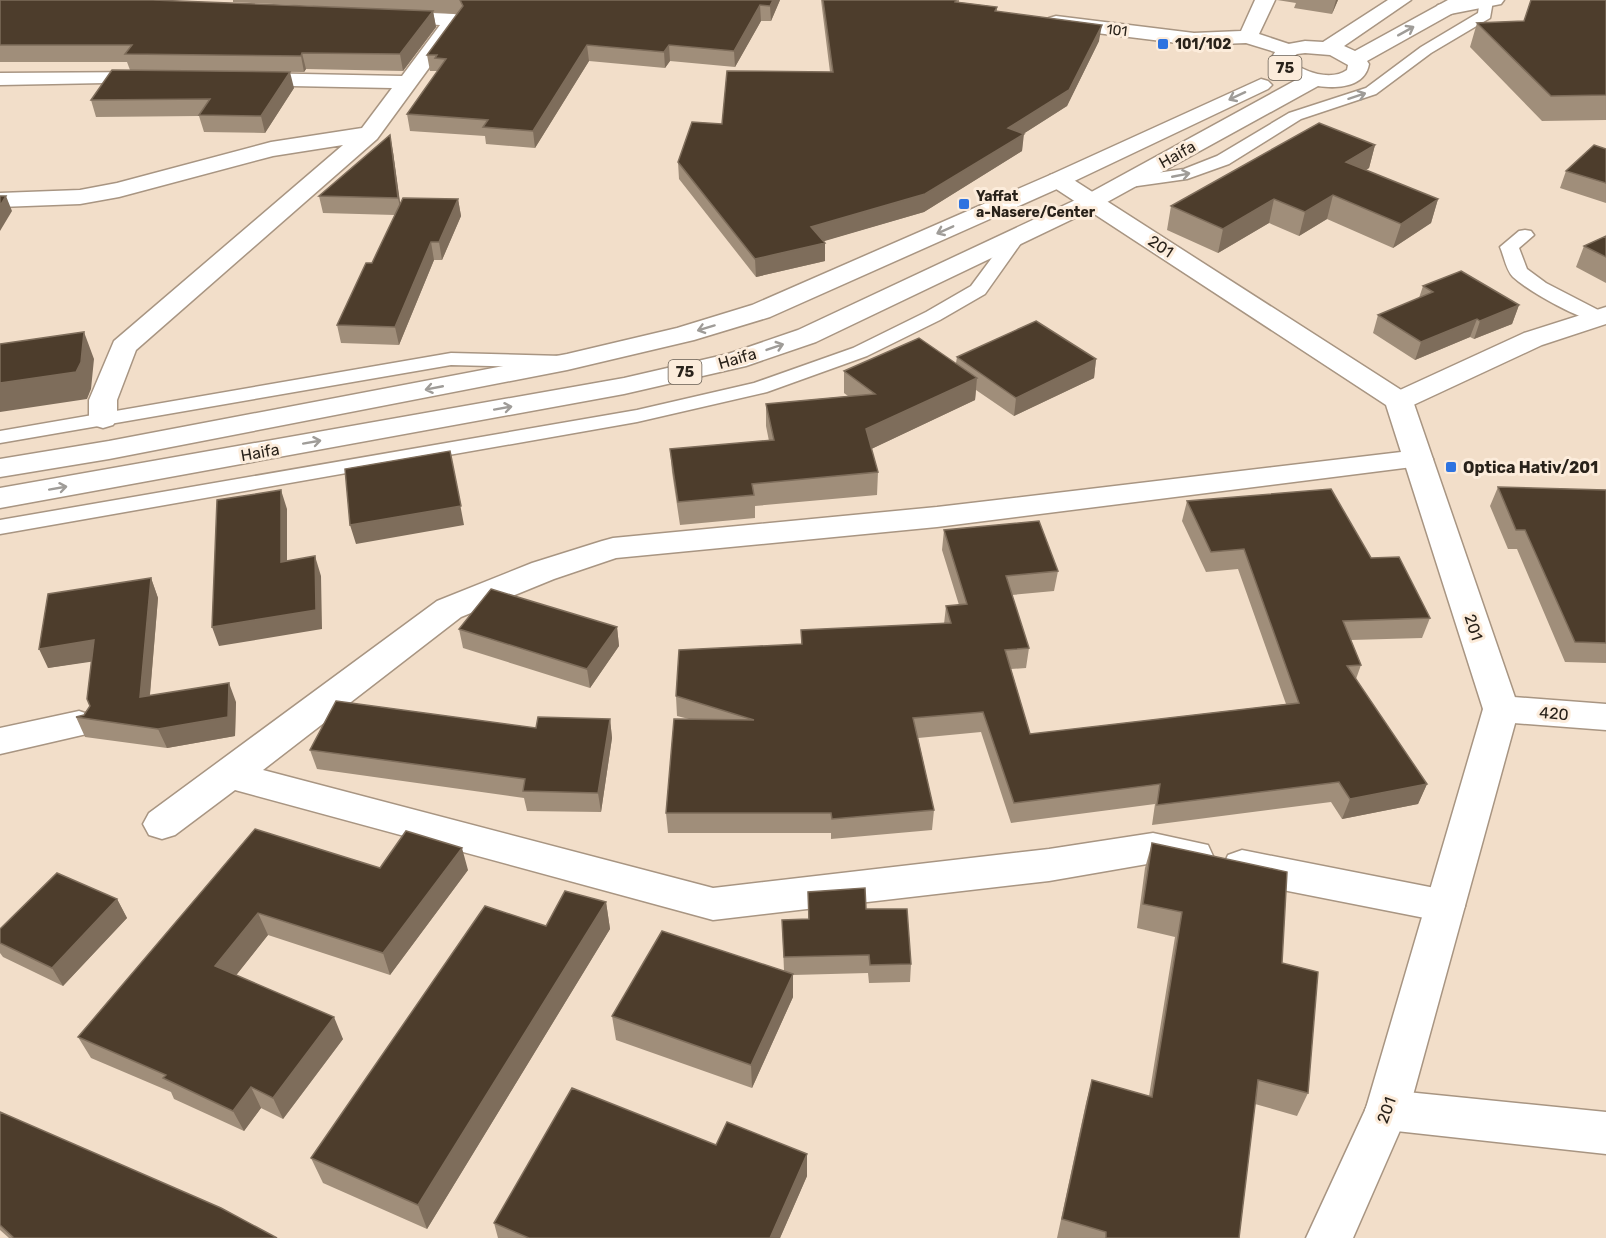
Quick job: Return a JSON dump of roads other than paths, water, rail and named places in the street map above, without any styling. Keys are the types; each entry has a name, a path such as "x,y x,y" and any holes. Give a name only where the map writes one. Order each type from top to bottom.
{"main road":[{"path":"1265,0 1248,37 1297,67"},
{"path":"1327,48 1401,0"},
{"path":"1355,59 1453,5 1490,1"},
{"path":"103,419 103,400 124,346 369,134 454,20 373,16"},
{"name":"101","path":"1035,20 1194,39 1248,37"},
{"name":"75","path":"1305,47 1327,48 1348,54 1355,59 1360,68 1353,76 1336,80 1297,67 1305,47"},
{"name":"Haifa","path":"0,498 612,388 736,360 807,336 1092,201 1123,183 1297,67"},
{"name":"Haifa","path":"0,468 110,450 567,362 685,334 761,311 1058,180 1297,67"},
{"path":"0,79 177,78"},
{"path":"223,78 407,82"},
{"path":"0,200 80,197 119,190 272,149 369,134"},
{"name":"201","path":"1058,180 1399,401 1501,709 1387,1110 1329,1238"},
{"path":"1399,401 1533,339 1602,316"},
{"path":"162,824 231,776 449,609 543,571 613,548 937,517 1418,459"},
{"name":"420","path":"1501,709 1606,717"},
{"path":"0,741 79,724"},
{"path":"231,776 712,904 1049,865 1153,848 1445,906"},
{"path":"1387,1110 1606,1132"}],"lane":[{"path":"1123,183 1187,174 1223,160 1295,116 1371,91 1426,50 1485,15 1490,1"},
{"path":"1525,235 1509,247 1520,272 1539,287 1602,316"},
{"path":"0,527 637,416 760,388 860,352 933,316 978,290 1017,236"},
{"path":"0,437 451,359 567,362"}],"place":[{"name":"101/102","path":"1163,44"},
{"name":"Yaffat a-Nasere/Center","path":"964,204"},
{"name":"Optica Hativ/201","path":"1451,467"}]}
